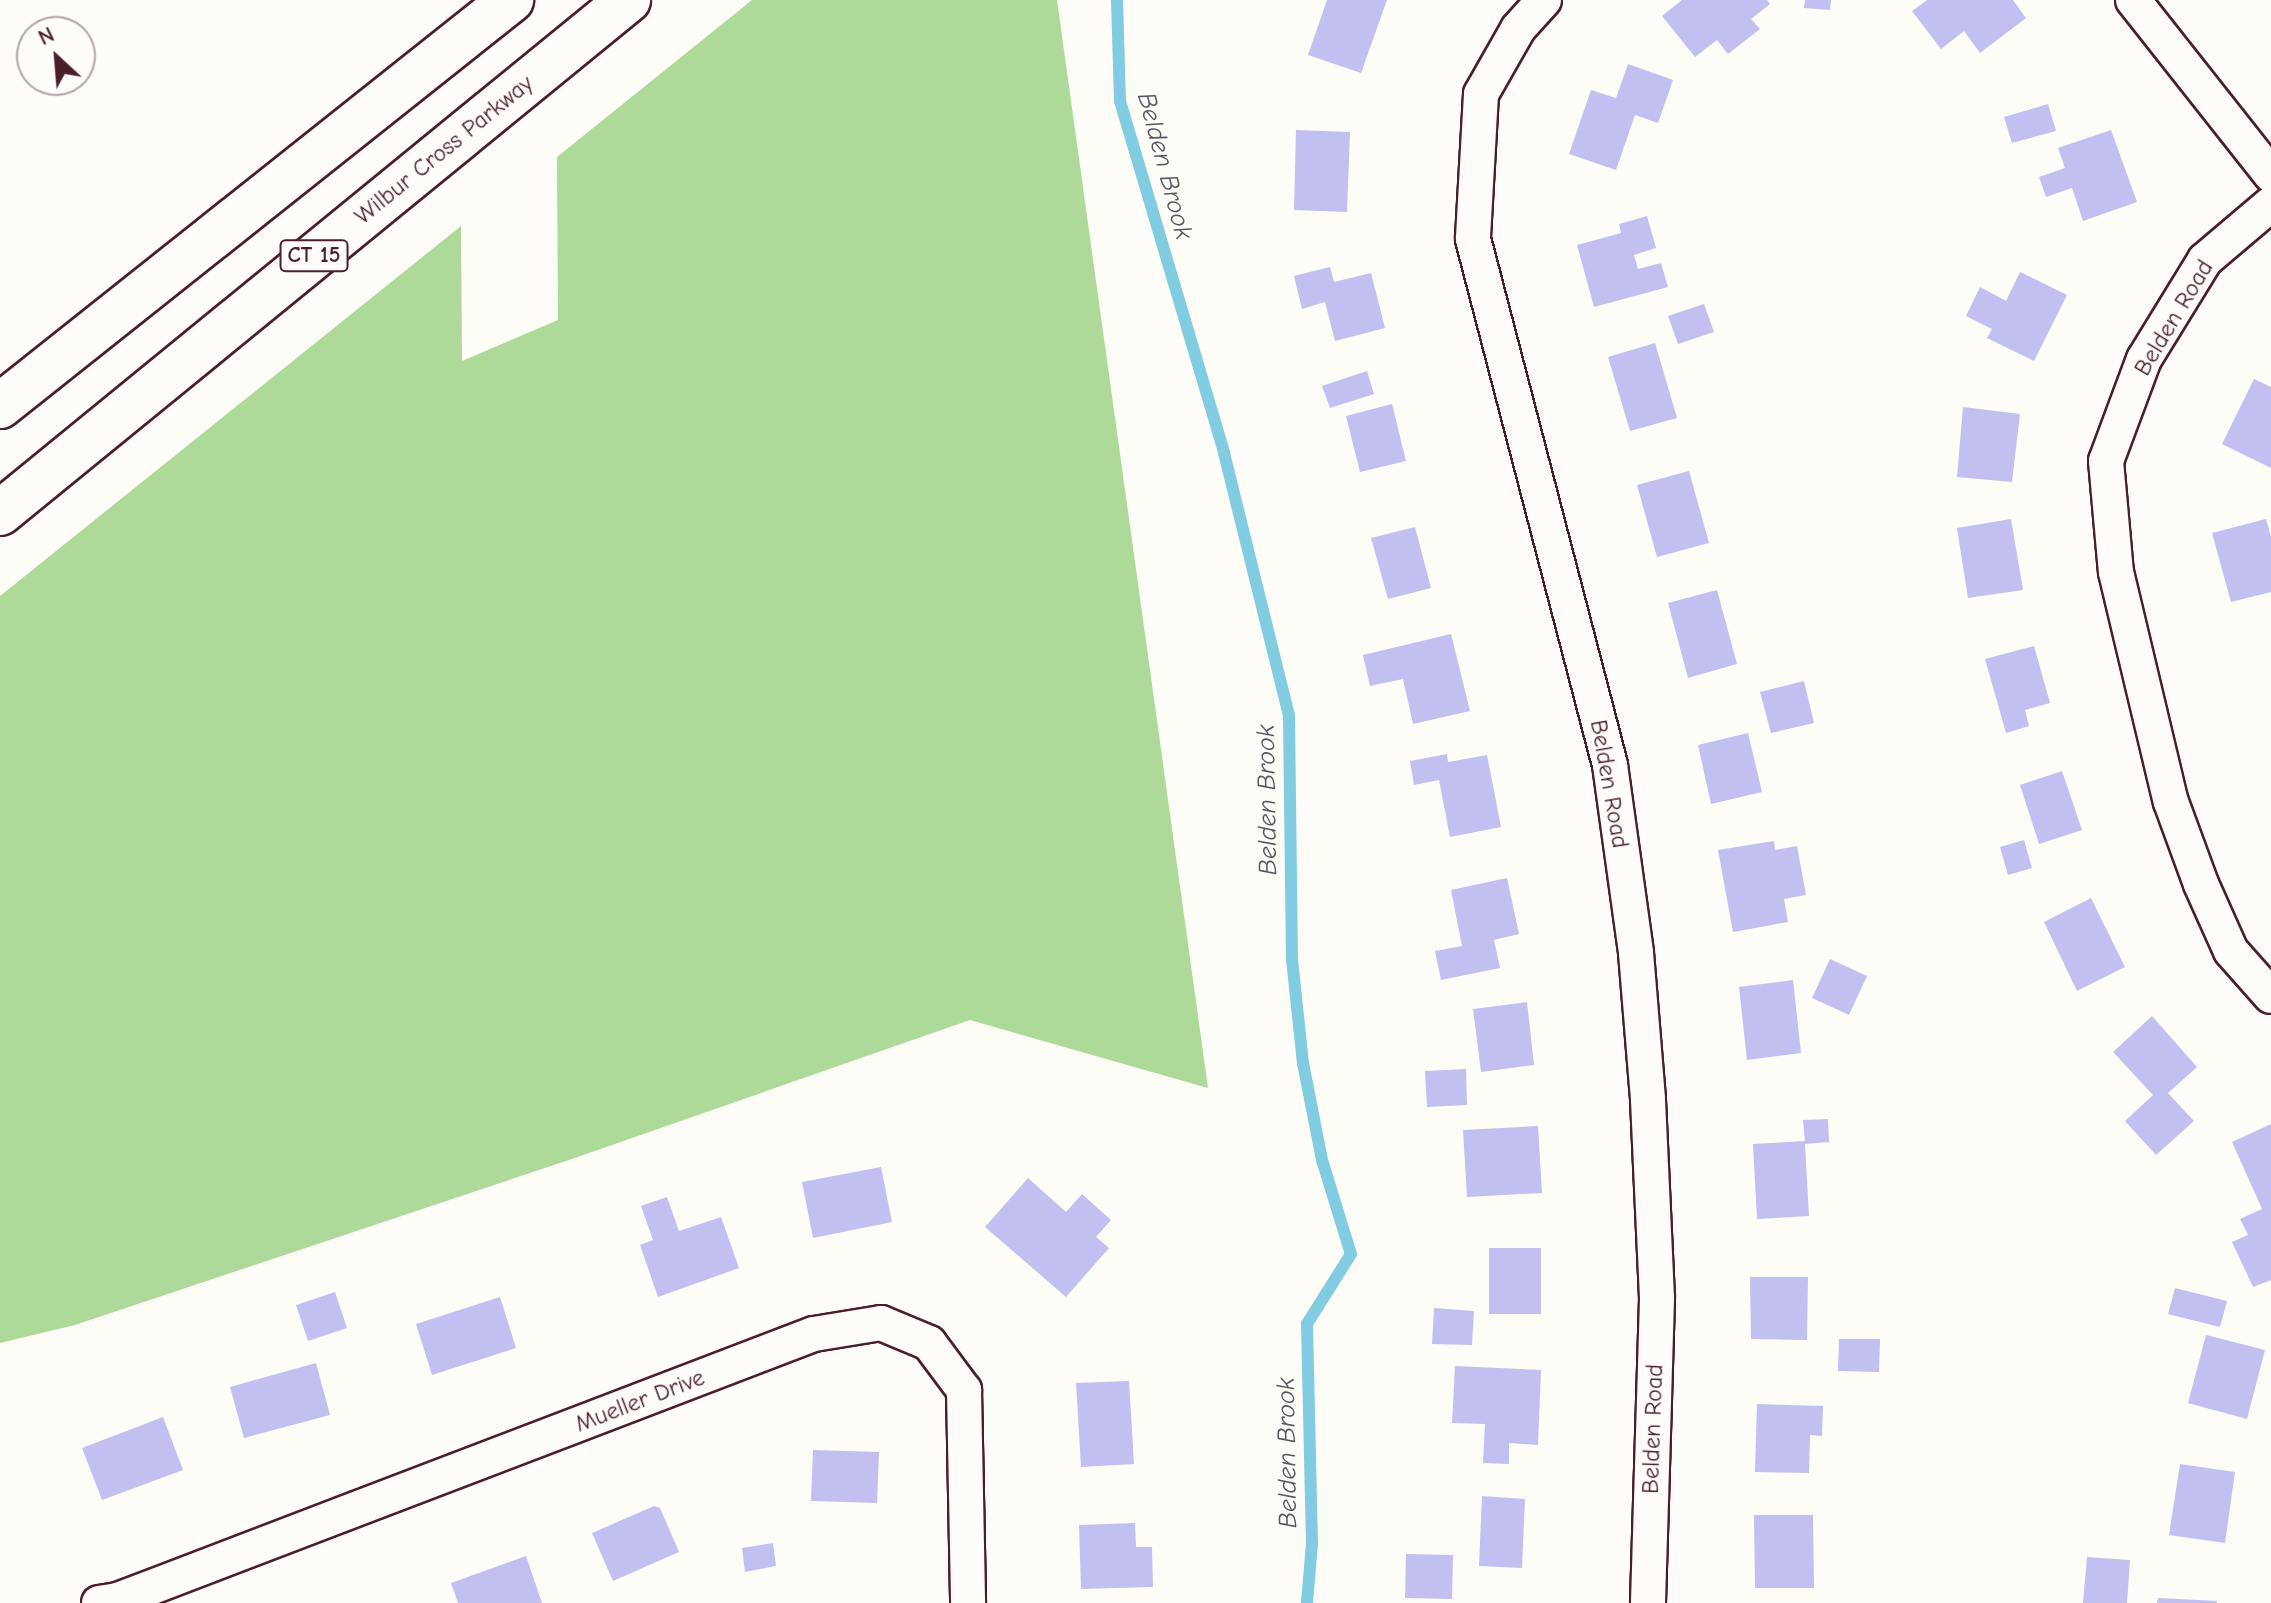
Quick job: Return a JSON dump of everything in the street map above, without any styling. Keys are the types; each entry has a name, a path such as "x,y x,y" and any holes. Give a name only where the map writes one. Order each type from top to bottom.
{"highway":[{"path":"0,406 511,0"},
{"name":"Wilbur Cross Parkway","path":"0,513 628,0"}],"street":[{"name":"Belden Road","path":"1544,0 1518,29 1481,94 1473,239 1610,765 1634,938 1648,1100 1657,1299 1648,1603"},
{"path":"2133,0 2271,175"},
{"name":"Belden Road","path":"2271,204 2205,260 2144,359 2106,461 2116,572 2171,802 2201,884 2231,951 2271,996"},
{"name":"Mueller Drive","path":"112,1602 814,1334 881,1323 929,1343 964,1390 968,1603"}],"green space":[{"path":"752,0 1057,0 1208,1088 970,1020 569,1160 75,1325 0,1343 0,596 461,226 462,361 558,320 557,157"}],"building":[{"path":"1327,0 1387,0 1361,73 1308,55"},
{"path":"1682,0 1767,0 1770,4 1751,19 1760,29 1728,54 1717,40 1695,57 1662,16"},
{"path":"1805,0 1831,0 1830,10 1804,8"},
{"path":"1927,0 2013,0 2026,18 1980,53 1964,31 1941,49 1912,11"},
{"path":"1628,64 1673,80 1658,123 1635,115 1616,170 1569,154 1591,90 1616,98"},
{"path":"2048,104 2056,131 2012,143 2004,117"},
{"path":"1296,130 1350,132 1347,212 1294,210"},
{"path":"2111,130 2137,202 2083,221 2072,188 2046,197 2039,177 2065,168 2058,148"},
{"path":"1647,216 1656,248 1634,255 1638,269 1661,263 1668,287 1594,307 1577,245 1621,233 1619,224"},
{"path":"1330,267 1334,282 1371,273 1385,328 1335,341 1325,302 1302,309 1294,276"},
{"path":"2020,272 2067,295 2034,361 1987,338 1992,329 1966,316 1980,287 2006,301"},
{"path":"1704,304 1714,332 1678,344 1668,316"},
{"path":"1655,343 1677,418 1630,431 1608,357"},
{"path":"1367,371 1374,394 1330,408 1322,386"},
{"path":"2254,379 2271,387 2271,468 2222,444"},
{"path":"1392,404 1406,461 1360,472 1346,416"},
{"path":"1963,407 2020,414 2012,482 1957,477"},
{"path":"1689,471 1709,543 1657,557 1637,485"},
{"path":"2011,519 2023,590 1968,598 1957,528"},
{"path":"2266,519 2271,537 2271,592 2231,602 2212,533"},
{"path":"1415,527 1431,588 1388,599 1371,538"},
{"path":"1717,590 1737,664 1688,678 1668,603"},
{"path":"1451,634 1470,711 1413,724 1403,679 1370,686 1363,655"},
{"path":"2034,646 2050,703 2025,710 2029,726 2006,733 1985,659"},
{"path":"1804,681 1814,723 1771,733 1760,692"},
{"path":"1748,733 1762,792 1711,804 1698,745"},
{"path":"1447,754 1448,762 1487,755 1501,827 1450,837 1439,780 1414,785 1410,761"},
{"path":"2062,771 2082,830 2039,844 2020,785"},
{"path":"2024,840 2032,868 2008,875 2000,847"},
{"path":"1774,841 1775,850 1797,846 1806,895 1784,899 1788,922 1733,932 1718,850"},
{"path":"1507,878 1519,934 1494,940 1500,968 1441,980 1435,951 1462,946 1451,890"},
{"path":"2091,898 2125,967 2077,991 2044,922"},
{"path":"1830,959 1867,976 1849,1015 1812,998"},
{"path":"1793,980 1801,1053 1747,1060 1739,987"},
{"path":"1527,1002 1534,1065 1481,1072 1473,1009"},
{"path":"2152,1016 2197,1067 2168,1093 2194,1121 2156,1155 2125,1121 2153,1095 2113,1052"},
{"path":"1466,1069 1467,1105 1427,1107 1425,1071"},
{"path":"1828,1119 1829,1142 1805,1144 1809,1216 1757,1219 1753,1144 1805,1141 1803,1120"},
{"path":"2271,1124 2271,1280 2253,1287 2232,1242 2248,1235 2240,1219 2262,1209 2232,1142"},
{"path":"1538,1126 1542,1193 1467,1197 1463,1130"},
{"path":"881,1167 892,1222 813,1238 802,1182"},
{"path":"1028,1178 1066,1212 1082,1194 1111,1220 1096,1237 1109,1248 1066,1297 985,1227"},
{"path":"667,1197 679,1231 721,1217 739,1268 658,1297 640,1245 653,1240 641,1206"},
{"path":"1489,1248 1541,1248 1541,1314 1489,1314"},
{"path":"1750,1277 1808,1277 1807,1340 1751,1339"},
{"path":"2175,1288 2227,1301 2220,1327 2168,1314"},
{"path":"335,1292 347,1328 308,1341 296,1305"},
{"path":"500,1297 516,1348 432,1375 416,1324"},
{"path":"1434,1308 1474,1311 1472,1345 1432,1344"},
{"path":"2206,1335 2265,1350 2247,1419 2188,1403"},
{"path":"1839,1339 1880,1339 1879,1372 1838,1371"},
{"path":"316,1363 330,1415 244,1438 230,1387"},
{"path":"1455,1366 1541,1370 1538,1445 1509,1443 1509,1464 1483,1463 1485,1424 1452,1423"},
{"path":"1129,1381 1134,1464 1081,1467 1076,1383"},
{"path":"1757,1404 1823,1406 1822,1436 1810,1435 1809,1473 1755,1472"},
{"path":"163,1417 183,1470 102,1500 82,1448"},
{"path":"813,1450 879,1452 877,1503 811,1501"},
{"path":"2180,1464 2235,1472 2225,1543 2169,1535"},
{"path":"1482,1496 1525,1499 1522,1568 1479,1566"},
{"path":"654,1506 660,1508 679,1552 613,1581 592,1533"},
{"path":"1754,1515 1813,1515 1814,1588 1755,1588"},
{"path":"1135,1523 1136,1547 1152,1547 1153,1587 1081,1589 1079,1525"},
{"path":"773,1543 776,1566 745,1572 742,1548"},
{"path":"1406,1554 1453,1555 1452,1599 1405,1598"},
{"path":"526,1556 542,1603 458,1603 451,1583"},
{"path":"2087,1557 2130,1560 2127,1603 2083,1603"},
{"path":"2158,1598 2217,1601 2217,1603 2157,1603"}],"waterway":[{"name":"Belden Brook","path":"1117,0 1120,101 1224,453 1289,716 1292,959 1303,1063 1322,1160 1351,1254 1307,1324 1312,1543 1307,1603"}]}
